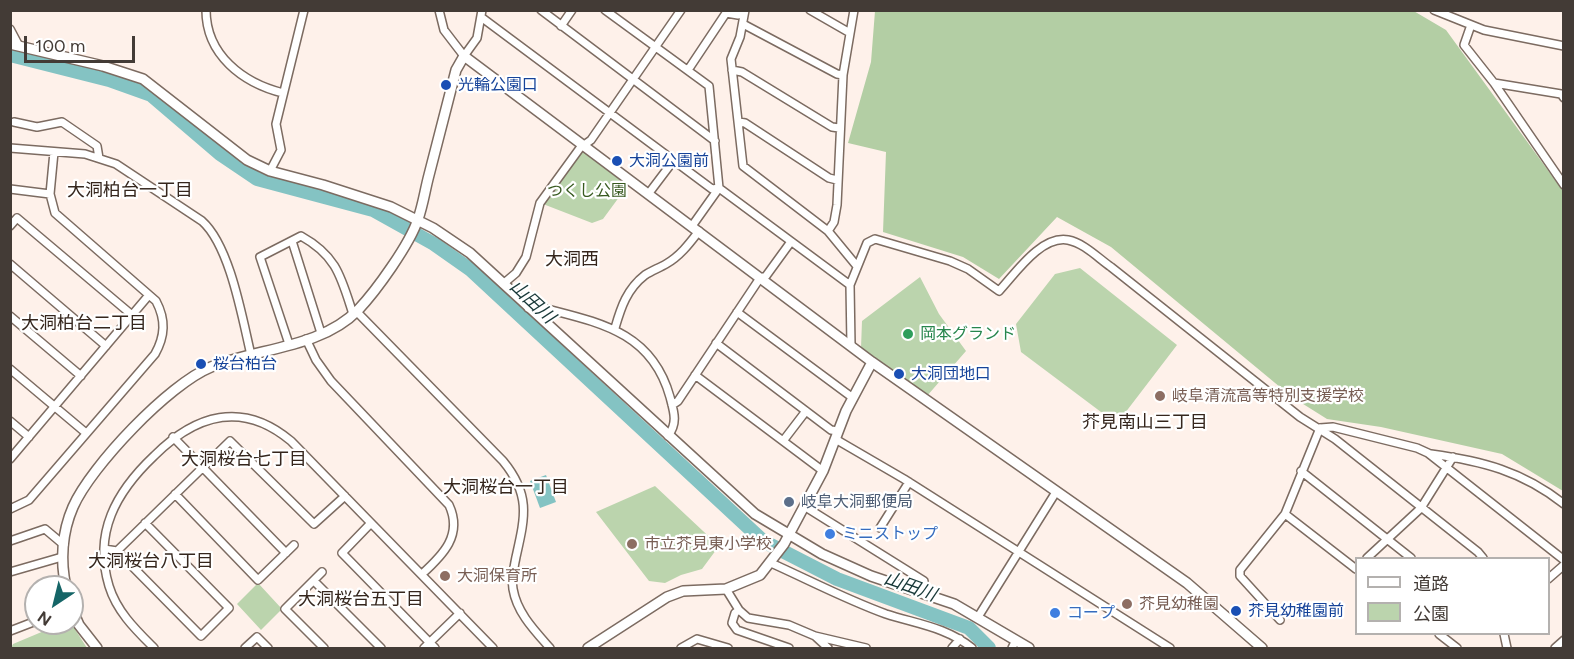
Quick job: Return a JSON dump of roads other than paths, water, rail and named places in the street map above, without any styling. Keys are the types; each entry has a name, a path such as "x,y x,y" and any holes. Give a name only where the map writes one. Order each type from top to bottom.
{"street":[{"path":"206,10 206,23 224,61 247,80 283,93"},
{"path":"270,171 281,150 276,124 304,10"},
{"path":"439,10 444,30 465,56 872,362 1187,583 1262,648"},
{"path":"541,10 715,141"},
{"path":"561,26 572,10"},
{"path":"605,10 709,86 719,188 695,228 685,250 645,275 631,290 622,304 615,328"},
{"path":"503,284 516,273 526,257 540,203 584,145 588,143 679,14 669,10"},
{"path":"688,70 726,13 738,15 738,10"},
{"path":"745,10 743,24 730,59 743,166 828,231 856,265"},
{"path":"810,10 850,33"},
{"path":"828,231 834,222 843,75 854,10"},
{"path":"1434,10 1484,30 1563,46"},
{"path":"64,575 62,557 66,528 81,493 162,398 197,373 321,333 355,312 374,290 416,224 456,70 477,38 482,14 712,189 719,188 790,243 850,285"},
{"path":"743,24 837,74 843,75"},
{"path":"1471,25 1464,45 1494,83 1563,184"},
{"path":"10,29 15,45 103,66 142,79 247,160 270,171 363,197 470,253 732,495 786,540 978,617 1014,644 1029,648"},
{"path":"732,70 742,72 832,127 840,128"},
{"path":"1494,83 1561,94 1563,98"},
{"path":"14,122 38,128 62,122 97,146 99,158"},
{"path":"739,122 745,123 829,178 837,180"},
{"path":"10,148 99,158 131,172 212,230 223,251 251,355"},
{"path":"10,509 29,500 162,342 163,320 156,301 55,213 50,194 54,152"},
{"path":"649,193 674,160"},
{"path":"10,189 50,194"},
{"path":"10,226 17,218 132,315"},
{"path":"289,344 260,257 301,236 326,253 339,271 355,312 503,461 519,483 525,518 513,574 513,589 524,616 550,648"},
{"path":"850,345 850,285 856,265 867,243 875,239 950,261 968,269 999,291 1039,250 1051,243 1069,240 1111,267 1300,417 1320,428 1482,557"},
{"path":"292,241 321,333"},
{"path":"672,405 678,401 760,278 766,276 790,243"},
{"path":"10,264 106,346"},
{"path":"10,459 149,296"},
{"path":"528,308 536,306 615,328 639,346 665,380 675,419 674,429 668,436"},
{"path":"737,312 853,398"},
{"path":"10,316 81,376"},
{"path":"306,339 327,376 449,505 453,514 454,529 450,542 446,551 422,574"},
{"path":"716,344 837,436 1170,648"},
{"path":"588,648 667,597 683,591 726,589 760,575 786,540 823,471 853,398 872,362"},
{"path":"10,369 86,433"},
{"path":"695,375 823,471"},
{"path":"783,441 806,411"},
{"path":"154,648 125,617 116,602 106,572 104,549 109,515 118,497 135,474 173,438 183,430 216,418 258,421 280,431 493,648"},
{"path":"10,421 29,437"},
{"path":"1320,428 1333,428 1417,448 1428,453 1563,560"},
{"path":"1280,620 1240,576 1240,570 1286,514 1301,471 1320,428"},
{"path":"173,438 286,553"},
{"path":"117,551 230,441 315,524 345,495"},
{"path":"1428,453 1509,470 1537,484 1563,504"},
{"path":"1368,557 1421,508 1453,457"},
{"path":"1301,471 1410,557"},
{"path":"880,528 909,482"},
{"path":"978,617 1056,492"},
{"path":"175,494 258,580 294,545"},
{"path":"804,506 924,581 924,594"},
{"path":"1286,514 1355,568"},
{"path":"104,549 117,551 201,636 229,608 145,523"},
{"path":"372,523 342,553 430,647 460,613"},
{"path":"10,541 45,529 64,545"},
{"path":"10,572 62,557"},
{"path":"773,560 886,614 929,624 960,639 972,648"},
{"path":"1550,577 1563,565"},
{"path":"322,572 285,609 324,648"},
{"path":"314,581 381,648"},
{"path":"726,589 739,610 748,618 789,625 815,636 866,648"},
{"path":"739,610 735,613 732,623 737,630 789,648"},
{"path":"84,630 97,648"},
{"path":"1442,635 1457,648"},
{"path":"1448,640 1452,635"},
{"path":"815,636 828,648"},
{"path":"245,648 257,637 268,648"},
{"path":"681,648 697,639 728,648"},
{"path":"952,648 960,639"},
{"path":"1555,648 1563,640"}],"water":[{"path":"546,475 556,502 540,508 530,481"}],"waterway":[{"name":"山田川","path":"10,55 109,80 151,95 220,154 257,179 373,210 434,244 471,270 763,541 837,579 969,628 989,648"}],"place":[{"name":"光輪公園口","path":"446,85"},
{"name":"大洞公園前","path":"617,161"},
{"name":"岡本グランド","path":"908,334"},
{"name":"桜台柏台","path":"201,364"},
{"name":"大洞団地口","path":"899,374"},
{"name":"岐阜清流高等特別支援学校","path":"1160,396"},
{"name":"岐阜大洞郵便局","path":"789,502"},
{"name":"ミニストップ","path":"830,534"},
{"name":"市立芥見東小学校","path":"632,544"},
{"name":"大洞保育所","path":"445,576"},
{"name":"芥見幼稚園","path":"1127,604"},
{"name":"芥見幼稚園前","path":"1236,611"},
{"name":"コープ","path":"1055,613"}],"district":[{"name":"大洞柏台一丁目","path":"130,191"},
{"name":"大洞西","path":"572,260"},
{"name":"大洞柏台二丁目","path":"84,324"},
{"name":"芥見南山三丁目","path":"1145,423"},
{"name":"大洞桜台七丁目","path":"244,460"},
{"name":"大洞桜台一丁目","path":"506,488"},
{"name":"大洞桜台八丁目","path":"151,562"},
{"name":"大洞桜台五丁目","path":"361,600"}],"park label":[{"name":"つくし公園","path":"587,191"}]}
